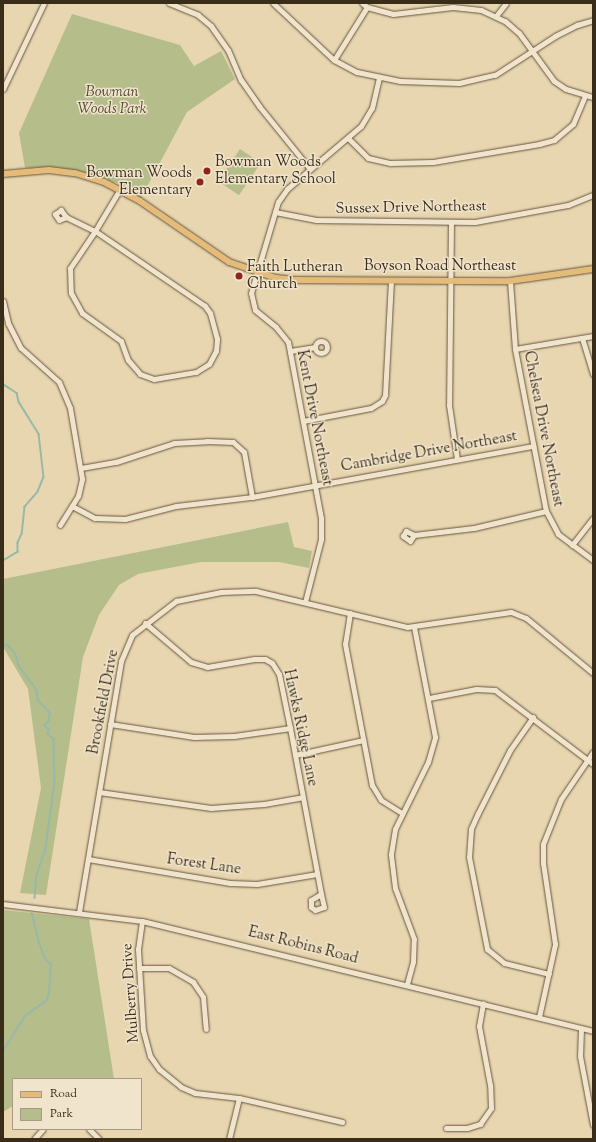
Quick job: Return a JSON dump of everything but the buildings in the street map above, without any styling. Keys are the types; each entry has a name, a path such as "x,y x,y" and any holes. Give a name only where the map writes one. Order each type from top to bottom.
{"main road":[{"name":"Boyson Road Northeast","path":"3,174 37,170 63,171 89,176 120,189 229,262 256,272 294,280 451,282 510,281 593,269"}],"street":[{"path":"3,89 44,3"},
{"path":"169,3 198,15 211,26 228,50 242,80 259,106 310,169"},
{"path":"274,3 334,60 357,72 400,81 441,83 479,80 508,68 577,25 593,20"},
{"path":"362,3 368,7 404,14 453,7 467,7 496,16 519,33 554,81 566,90 593,97"},
{"path":"496,16 506,3"},
{"path":"334,60 368,7"},
{"name":"Kent Drive Northeast","path":"305,602 321,539 319,510 315,486 290,351 284,336 260,316 252,304 251,293 275,212 288,189 361,126 372,108 379,77"},
{"path":"348,138 368,158 390,163 433,162 540,144 554,140 573,124 585,96"},
{"path":"66,217 95,231 204,306 213,322 217,339 216,351 210,364 196,372 161,379 148,378 134,368 121,341 82,313 71,293 70,268 95,231 120,189"},
{"name":"Sussex Drive Northeast","path":"275,212 316,220 451,222 488,220 568,205 593,195"},
{"path":"451,222 449,405 457,459"},
{"path":"303,421 371,408 382,401 386,387 391,281"},
{"name":"Chelsea Drive Northeast","path":"510,281 515,349 546,511 552,527 572,545 593,560"},
{"path":"3,302 8,323 20,348 46,368 66,396 81,468 81,488 60,525"},
{"path":"515,349 593,336"},
{"path":"582,338 593,374"},
{"path":"290,351 314,347"},
{"path":"81,468 116,462 174,443 207,441 233,442 244,452 252,497"},
{"name":"Cambridge Drive Northeast","path":"72,506 95,518 125,520 176,506 252,497 533,446"},
{"path":"414,535 474,528 546,511"},
{"path":"572,545 593,518"},
{"name":"Brookfield Drive","path":"79,912 121,661 132,635 145,623 176,600 195,595 256,591 399,626 414,627 501,611 518,613 593,673"},
{"path":"350,613 345,644 363,740 376,793 388,806 402,813"},
{"name":"Hawks Ridge Lane","path":"145,623 191,662 207,667 254,659 265,659 272,663 279,674 321,894"},
{"path":"407,984 413,962 414,938 395,888 391,860 394,835 402,813 434,746 434,726 414,627"},
{"path":"429,698 476,689 495,690 533,717 593,764"},
{"path":"533,717 510,750 478,813 471,829 469,857 487,949 504,963 549,974"},
{"path":"110,724 194,737 234,736 290,728"},
{"path":"295,755 363,740"},
{"path":"539,1017 549,974 555,934 543,863 543,844 561,799 593,752"},
{"path":"99,792 210,808 264,804 302,797"},
{"name":"Forest Lane","path":"88,860 230,883 272,883 317,874"},
{"name":"East Robins Road","path":"3,904 79,912 142,921 407,984 593,1031"},
{"name":"Mulberry Drive","path":"142,921 138,949 145,1042 159,1070 181,1087 195,1093 239,1098 342,1122"},
{"path":"139,968 169,968 193,982 203,997 206,1029"},
{"path":"446,1128 467,1128 480,1124 491,1108 490,1085 479,1026 483,1003"},
{"path":"581,1029 580,1056 593,1125"},
{"path":"229,1139 239,1098"},
{"path":"34,1139 42,1130"},
{"path":"90,1130 99,1139"}],"green space":[{"name":"Bowman Woods Park","path":"72,14 180,45 194,66 221,51 235,79 187,112 141,198 117,183 88,173 52,167 25,168 19,133"},
{"path":"240,149 261,163 239,195 218,181"},
{"path":"288,522 294,547 312,551 309,568 279,562 201,562 138,574 119,585 99,615 83,657 46,895 20,893 41,788 28,689 3,647 3,579"},
{"path":"3,910 89,919 114,1078 12,1078 12,1107 3,1112"}],"waterway":[{"path":"3,384 17,393 19,402 39,434 44,477 38,492 25,507 22,534 18,543 18,552 3,561"},
{"path":"3,644 9,646 16,655 19,666 37,690 38,700 50,713 49,722 45,725 49,730 48,734 54,739 55,782 46,849 37,875 35,898"},
{"path":"3,1051 25,1016 46,1001 49,993 51,965 45,959 39,943 32,914"}],"place":[{"name":"Bowman Woods Elementary School","path":"207,171"},
{"name":"Bowman Woods Elementary","path":"200,182"},
{"name":"Faith Lutheran Church","path":"239,276"}]}
